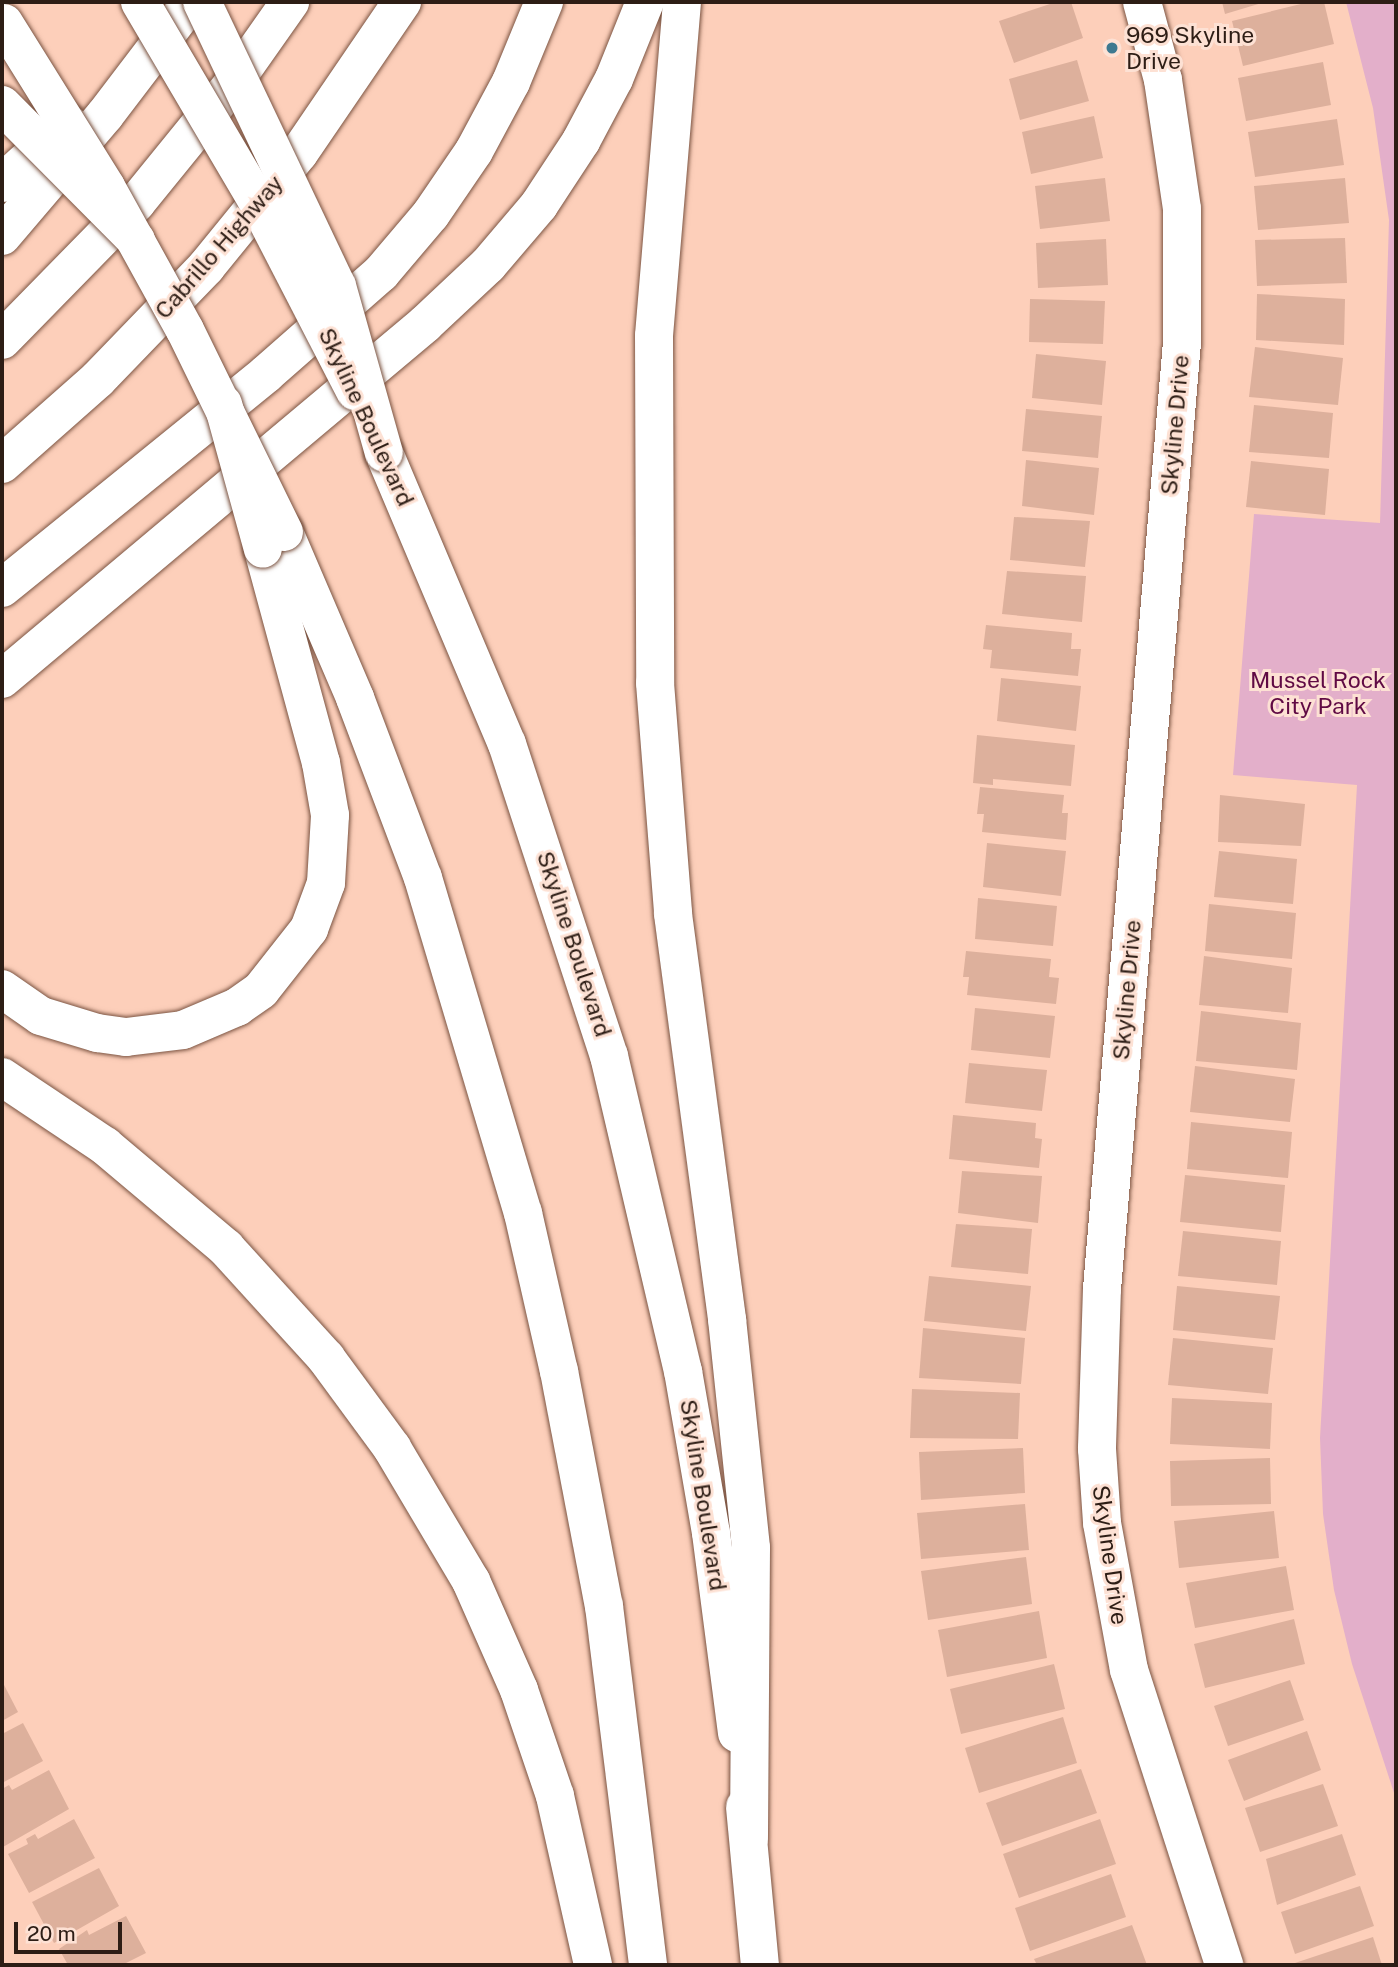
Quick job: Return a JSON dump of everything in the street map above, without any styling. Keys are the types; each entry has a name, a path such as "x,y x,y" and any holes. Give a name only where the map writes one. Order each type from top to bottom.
{"main road":[{"name":"Skyline Boulevard","path":"139,2 296,271 384,453 516,769 587,980 630,1135 698,1450 749,1839 761,1965"},
{"path":"2,340 136,203 223,97 290,2"},
{"name":"Cabrillo Highway","path":"2,464 98,379 206,267 299,153 402,2"},
{"path":"2,588 284,359 381,272 430,214 474,151 511,82 544,2"},
{"path":"2,678 425,324 488,265 539,205 581,141 614,79 645,2"},
{"path":"682,2 654,336 654,682 673,914 717,1236 749,1524 753,1639 749,1839"},
{"name":"Skyline Drive","path":"1142,2 1163,80 1177,169 1183,249 1182,342 1104,1274 1097,1449 1101,1523 1129,1671 1224,1965"},
{"path":"193,4 337,286 384,453"},
{"path":"2,183 193,4"},
{"path":"2,236 105,116 193,4"},
{"path":"3,21 136,240 223,404 274,541 360,710 423,878 523,1213 559,1371 604,1606 648,1965"},
{"path":"2,105 136,240"},
{"path":"2,989 41,1016 97,1034 126,1037 183,1030 228,1011 261,990 309,929 326,883 330,814 274,541"},
{"path":"2,1077 105,1146 226,1248 326,1358 392,1448 471,1581 524,1701 555,1796 593,1965"}],"green space":[{"name":"Mussel Rock City Park","path":"1346,2 1396,2 1396,1799 1352,1664 1334,1590 1323,1514 1320,1438 1357,785 1233,775 1254,514 1380,523 1389,220 1373,108"}],"building":[{"path":"1056,2 1071,2 1083,38 1014,63 999,21"},
{"path":"1222,2 1265,2 1225,14"},
{"path":"1309,2 1324,2 1334,44 1243,66 1232,21"},
{"path":"1077,60 1089,101 1020,120 1009,79"},
{"path":"1323,62 1331,105 1246,121 1238,78"},
{"path":"1094,116 1103,158 1031,174 1022,132"},
{"path":"1337,119 1344,165 1255,177 1248,132"},
{"path":"1105,178 1110,221 1040,229 1035,186"},
{"path":"1345,178 1349,223 1258,230 1254,186"},
{"path":"1345,238 1347,283 1257,286 1255,240"},
{"path":"1106,239 1108,285 1038,288 1036,243"},
{"path":"1257,294 1345,299 1344,345 1256,340"},
{"path":"1030,299 1105,301 1103,344 1029,342"},
{"path":"1255,347 1343,358 1338,405 1249,397"},
{"path":"1036,354 1106,361 1102,405 1032,398"},
{"path":"1254,405 1333,413 1329,458 1249,452"},
{"path":"1026,409 1102,416 1098,458 1022,451"},
{"path":"1026,460 1099,468 1094,515 1022,506"},
{"path":"1251,461 1329,469 1325,515 1246,507"},
{"path":"1014,517 1090,521 1085,567 1010,560"},
{"path":"1007,571 1086,576 1082,622 1002,614"},
{"path":"986,625 1072,633 1071,649 1081,649 1078,676 990,668 992,650 983,649"},
{"path":"1001,678 1081,686 1076,731 997,721"},
{"path":"977,735 1075,745 1071,786 993,779 993,785 973,783"},
{"path":"980,787 1064,795 1062,813 1068,813 1066,840 982,832 984,814 977,814"},
{"path":"1220,795 1305,804 1301,846 1218,842"},
{"path":"987,843 1066,851 1061,896 983,887"},
{"path":"1219,851 1297,859 1293,904 1214,897"},
{"path":"978,898 1057,906 1053,946 975,939"},
{"path":"1209,904 1296,913 1292,959 1205,951"},
{"path":"966,951 1051,959 1049,977 1059,978 1056,1004 967,995 969,977 963,977"},
{"path":"1204,956 1292,968 1288,1013 1199,1005"},
{"path":"975,1008 1055,1016 1050,1058 971,1050"},
{"path":"1201,1011 1301,1023 1297,1070 1196,1061"},
{"path":"969,1063 1047,1070 1042,1111 965,1103"},
{"path":"1195,1066 1295,1079 1290,1122 1190,1112"},
{"path":"953,1115 1036,1123 1035,1138 1042,1139 1039,1168 949,1159"},
{"path":"1191,1122 1292,1132 1288,1178 1187,1169"},
{"path":"962,1171 1042,1176 1038,1223 958,1213"},
{"path":"1185,1175 1285,1185 1281,1232 1180,1222"},
{"path":"956,1224 1032,1229 1028,1274 951,1267"},
{"path":"1183,1231 1281,1241 1277,1285 1178,1276"},
{"path":"929,1276 1031,1286 1026,1331 924,1321"},
{"path":"1177,1286 1280,1296 1275,1340 1173,1330"},
{"path":"923,1328 1025,1338 1021,1384 919,1378"},
{"path":"1173,1338 1273,1348 1268,1394 1168,1385"},
{"path":"912,1389 1020,1393 1018,1439 910,1438"},
{"path":"1172,1398 1272,1403 1270,1449 1170,1444"},
{"path":"1023,1448 1025,1493 921,1500 919,1452"},
{"path":"1270,1458 1271,1504 1171,1506 1170,1461"},
{"path":"1025,1504 1029,1550 921,1559 917,1513"},
{"path":"1274,1511 1279,1558 1179,1568 1174,1521"},
{"path":"1026,1557 1032,1604 928,1620 921,1571"},
{"path":"1286,1566 1294,1610 1195,1628 1186,1583"},
{"path":"1039,1611 1047,1658 947,1677 938,1630"},
{"path":"1294,1619 1305,1664 1205,1688 1194,1644"},
{"path":"1054,1664 1065,1709 961,1734 950,1689"},
{"path":"1290,1680 1304,1720 1228,1746 1214,1706"},
{"path":"2,1681 18,1712 2,1721"},
{"path":"1063,1717 1077,1763 979,1793 965,1748"},
{"path":"23,1723 43,1761 2,1783 2,1734"},
{"path":"1307,1731 1321,1770 1244,1801 1228,1760"},
{"path":"1081,1769 1097,1813 1002,1846 986,1803"},
{"path":"49,1770 69,1809 3,1847 2,1789 9,1785 12,1790"},
{"path":"1323,1784 1338,1826 1260,1852 1245,1808"},
{"path":"74,1819 95,1858 29,1893 8,1854 28,1844 26,1839 35,1834 38,1839"},
{"path":"1100,1819 1116,1864 1019,1898 1003,1854"},
{"path":"1342,1834 1356,1875 1277,1905 1266,1859"},
{"path":"99,1868 119,1906 54,1943 32,1902"},
{"path":"1111,1874 1126,1917 1030,1951 1015,1908"},
{"path":"1360,1886 1374,1926 1295,1954 1281,1912"},
{"path":"126,1916 146,1953 122,1965 68,1965 59,1949 87,1930 89,1935"},
{"path":"1132,1925 1147,1965 1037,1965 1034,1959"},
{"path":"1373,1937 1382,1965 1295,1963"}],"place":[{"name":"969 Skyline Drive","path":"1112,48"}]}
